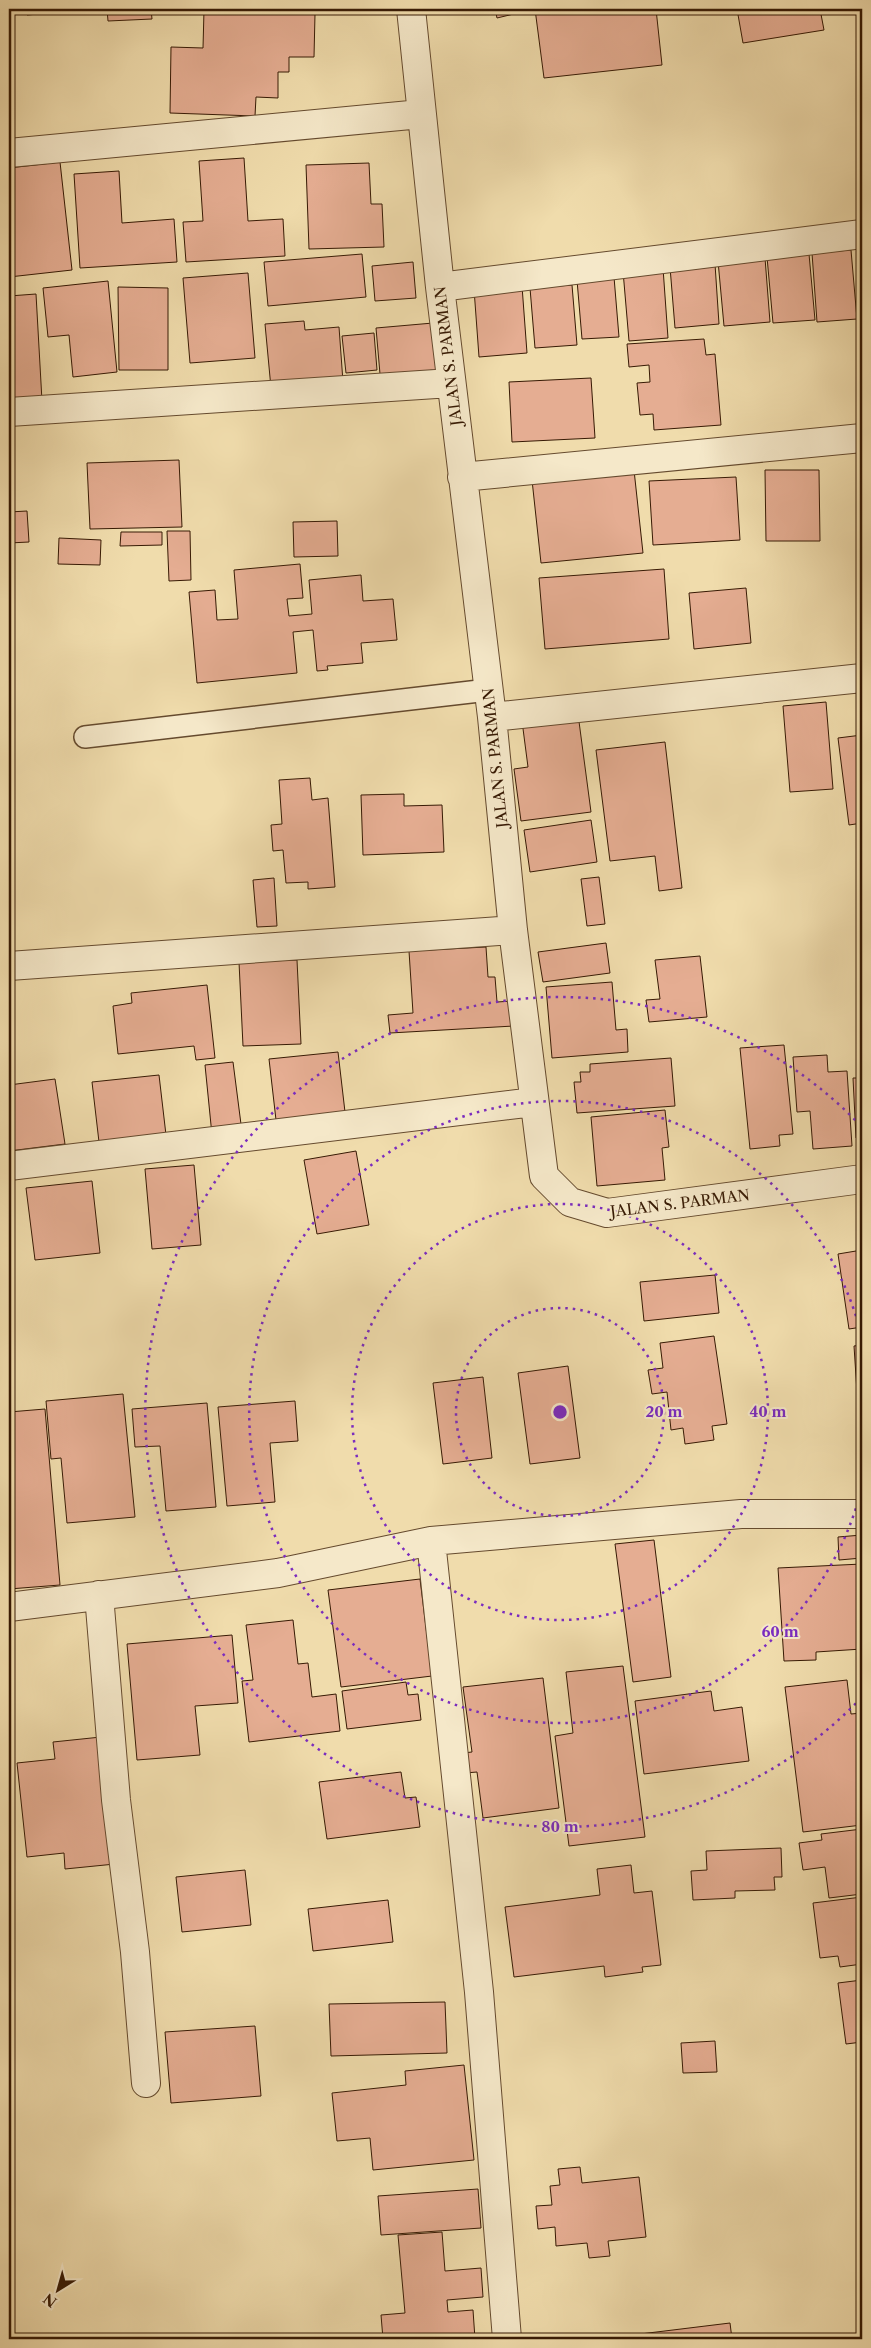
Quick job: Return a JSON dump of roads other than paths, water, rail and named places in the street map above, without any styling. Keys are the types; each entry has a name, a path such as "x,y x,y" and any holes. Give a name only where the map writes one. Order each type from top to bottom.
{"street":[{"name":"JALAN S. PARMAN","path":"411,9 440,287 492,718 514,930 544,1176 570,1202 607,1213 862,1179"},
{"path":"9,153 421,114"},
{"path":"440,287 862,234"},
{"path":"9,412 451,383"},
{"path":"462,477 862,438"},
{"path":"492,718 862,678"},
{"path":"9,966 514,930"},
{"path":"9,1166 534,1102"},
{"path":"9,1607 278,1573 431,1541 741,1514 862,1514"},
{"path":"431,1541 480,1992 508,2339"},
{"path":"99,1595 116,1800 135,1952 146,2083"}],"lane":[{"path":"85,737 488,690"}]}
